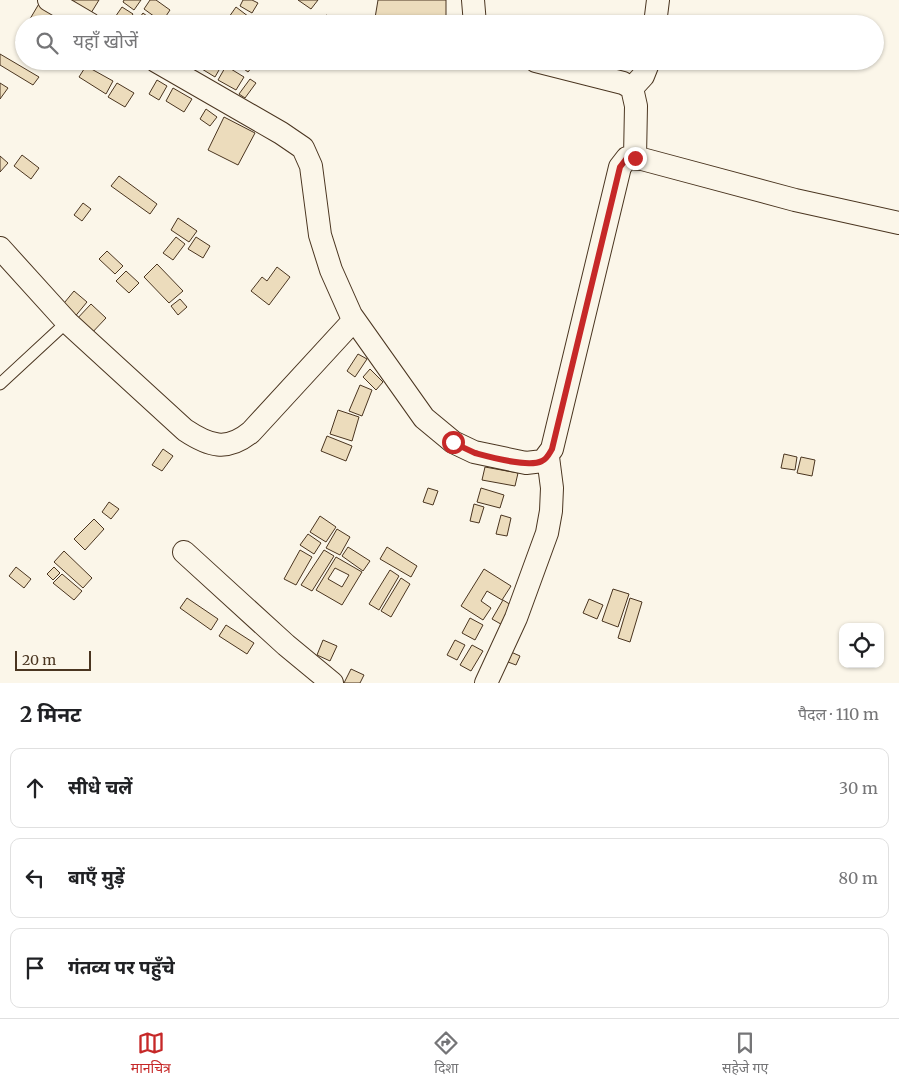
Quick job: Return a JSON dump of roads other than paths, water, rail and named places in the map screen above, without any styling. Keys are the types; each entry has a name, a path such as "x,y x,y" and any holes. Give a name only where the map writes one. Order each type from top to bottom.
{"street":[{"path":"49,0 75,15"},
{"path":"473,0 474,15"},
{"path":"656,15 658,0"},
{"path":"172,70 281,133 303,148 311,166 320,235 331,270 354,320 424,418 453,442 474,452 526,463 543,461 552,449 620,167 627,158 635,158 795,200 899,223"},
{"path":"572,70 623,83 632,88 636,106 635,158"},
{"path":"632,88 644,76 646,70"},
{"path":"0,248 67,322 185,430 209,444 221,446 241,441 354,320"},
{"path":"486,683 516,618 547,533 551,511 552,488 548,456"},
{"path":"184,552 322,680"}],"lane":[{"path":"0,384 67,322"}]}
